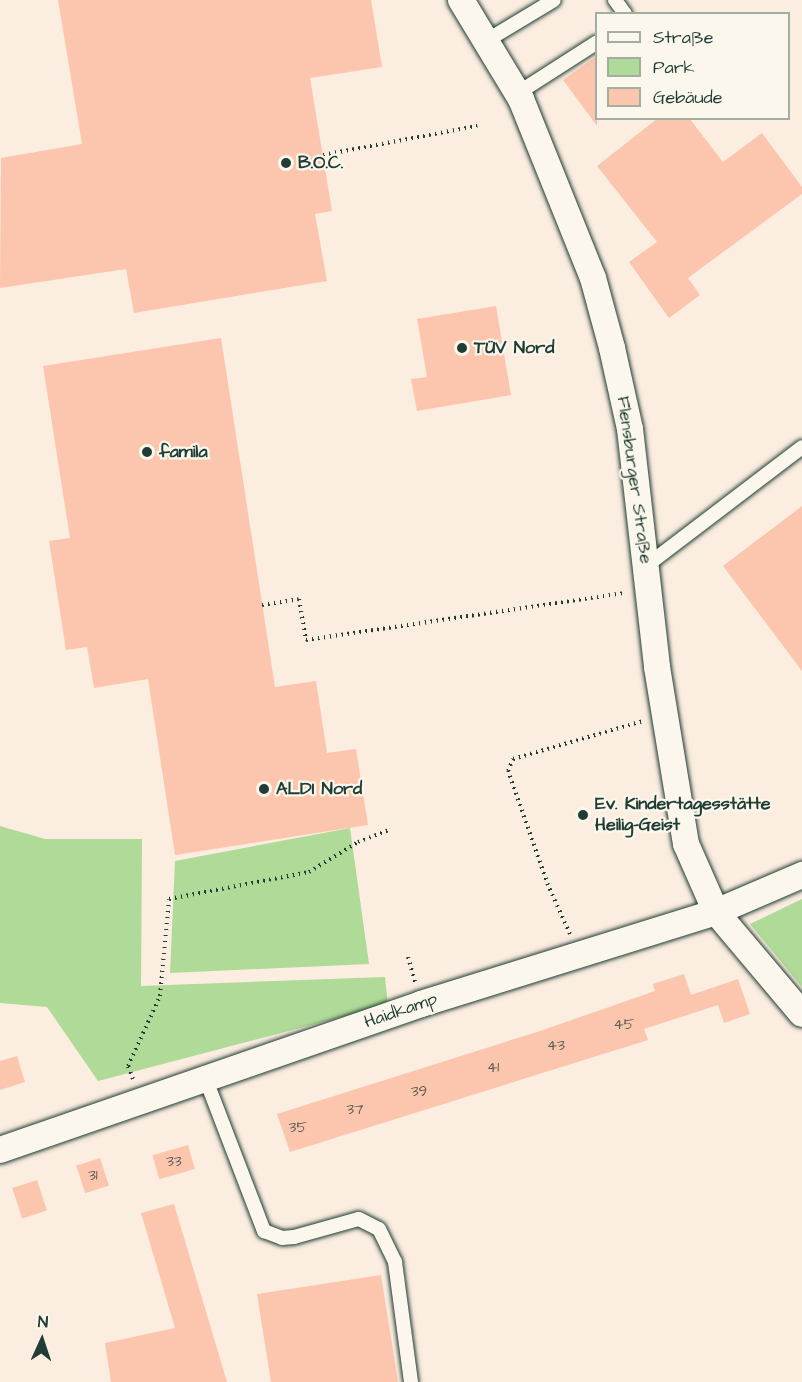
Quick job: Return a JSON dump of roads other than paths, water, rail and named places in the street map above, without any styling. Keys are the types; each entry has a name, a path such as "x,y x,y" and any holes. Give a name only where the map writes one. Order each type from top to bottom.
{"street":[{"name":"Flensburger Straße","path":"461,0 518,93 570,217 599,301 630,429 664,715 687,844 716,912 802,1014"},
{"name":"Haidkamp","path":"0,1150 421,1004 716,912 802,875"}],"lane":[{"path":"486,41 554,0"},
{"path":"518,93 595,44"},
{"path":"648,578 802,447"},
{"path":"206,1080 264,1231 282,1238 294,1237 359,1220 379,1229 395,1262 411,1382"}],"place":[{"name":"B.O.C.","path":"286,163"},
{"name":"TÜV Nord","path":"462,348"},
{"name":"famila","path":"147,452"},
{"name":"ALDI Nord","path":"264,789"},
{"name":"Ev. Kindertagesstätte Heilig-Geist","path":"583,815"}]}
